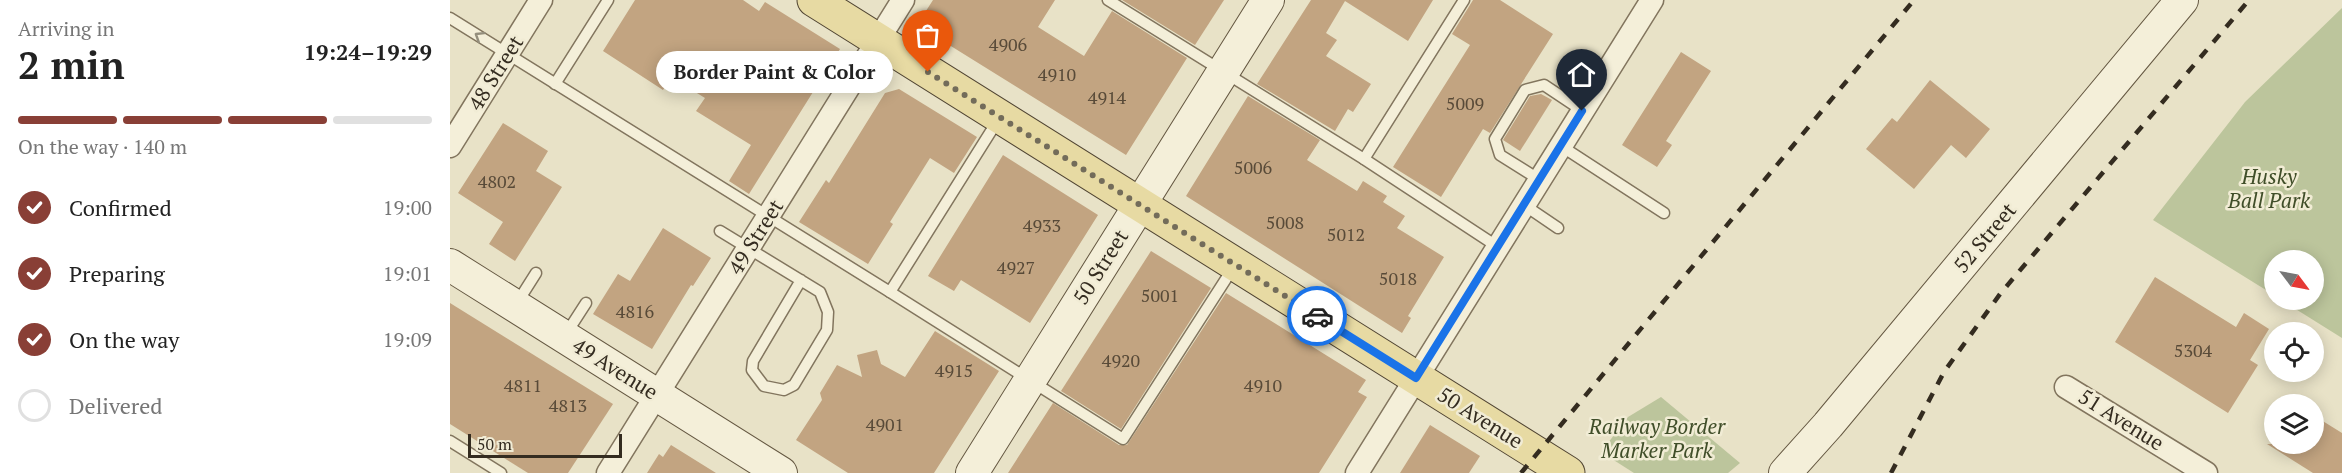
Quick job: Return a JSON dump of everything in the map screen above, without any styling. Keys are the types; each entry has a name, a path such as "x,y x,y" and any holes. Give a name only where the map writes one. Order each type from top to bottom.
{"main road":[{"name":"50 Avenue","path":"814,0 1568,473"}],"street":[{"name":"48 Street","path":"450,146 541,0"},
{"name":"49 Street","path":"608,473 903,0"},
{"name":"50 Street","path":"972,473 1268,0"},
{"path":"1357,473 1652,0"},
{"name":"52 Street","path":"1785,473 1844,406 2182,0"},
{"name":"49 Avenue","path":"450,265 781,473"},
{"name":"51 Avenue","path":"2066,387 2206,473"}],"lane":[{"path":"555,84 608,0"},
{"path":"1108,0 1365,159 1498,247"},
{"path":"1365,159 1464,0"},
{"path":"450,18 1123,439 1235,265"},
{"path":"1540,180 1500,155 1494,139 1525,90 1544,85 1582,111"},
{"path":"890,292 999,117"},
{"path":"1561,146 1664,213"},
{"path":"1524,205 1557,228"},
{"path":"720,231 801,280 820,292 828,312 827,330 794,386 784,390 774,390 758,381 752,370 753,361 801,280"},
{"path":"515,306 536,273"},
{"path":"564,337 585,303"},
{"path":"450,441 501,473"}],"green space":[{"name":"Husky Ball Park","path":"2342,8 2342,338 2324,327 2324,322 2316,322 2297,310 2324,310 2324,250 2264,250 2264,289 2153,220 2245,102"},
{"name":"Railway Border Marker Park","path":"1661,397 1740,463 1728,473 1634,473 1601,452 1628,417"}],"building":[{"path":"635,0 743,0 759,11 765,2 840,49 749,194 729,181 751,145 696,111 705,98 671,77 663,90 603,51"},
{"path":"933,0 1055,0 1038,27 1084,56 1112,11 1187,58 1126,155 917,25"},
{"path":"1122,0 1224,0 1195,45"},
{"path":"1311,0 1433,0 1408,41 1345,1 1326,33 1337,40 1326,56 1371,84 1353,112 1348,109 1335,131 1257,84"},
{"path":"1473,0 1500,0 1553,34 1490,133 1483,129 1441,197 1393,167 1470,45 1452,34"},
{"path":"1681,52 1711,71 1666,141 1672,145 1657,167 1622,145"},
{"path":"1930,80 1990,129 1966,158 1951,145 1914,189 1866,149 1892,118 1897,122"},
{"path":"899,89 977,137 954,173 930,158 890,222 893,224 868,264 799,222 826,180 829,183 885,93"},
{"path":"1541,94 1552,100 1520,151 1503,140 1530,96"},
{"path":"1248,96 1320,140 1307,160 1357,191 1363,181 1387,196 1383,202 1405,216 1397,228 1444,257 1408,316 1411,318 1402,333 1186,196"},
{"path":"503,123 548,151 536,171 562,187 515,261 489,244 503,222 458,193"},
{"path":"1003,155 1098,215 1030,323 961,280 954,291 928,276"},
{"path":"663,228 711,258 693,286 691,285 652,349 593,314 618,274 630,281"},
{"path":"1151,251 1211,288 1121,429 1061,391"},
{"path":"2155,277 2236,327 2244,313 2264,326 2264,337 2250,360 2258,365 2228,413 2115,342"},
{"path":"1226,293 1366,380 1358,392 1367,397 1319,473 1008,473 1053,403 1119,445 1127,445"},
{"path":"450,303 613,404 568,473 528,473 450,424"},
{"path":"935,331 999,371 934,473 848,473 796,440 822,400 820,393 837,365 862,377 857,355 877,350 881,364 905,377"},
{"path":"2324,422 2342,433 2342,473 2313,473 2283,454 2324,454"},
{"path":"1430,425 1480,456 1469,473 1400,473"},
{"path":"671,445 716,473 647,473 659,454 663,457"}],"railway":[{"path":"1521,473 1914,0"},
{"path":"1891,473 1944,372 2000,294 2249,0"}],"way so far":[{"path":"928,72 1317,316"}],"place":[{"name":"Border Paint & Color","path":"928,72"}],"route":[{"path":"1317,316 1416,378 1582,111"}]}
